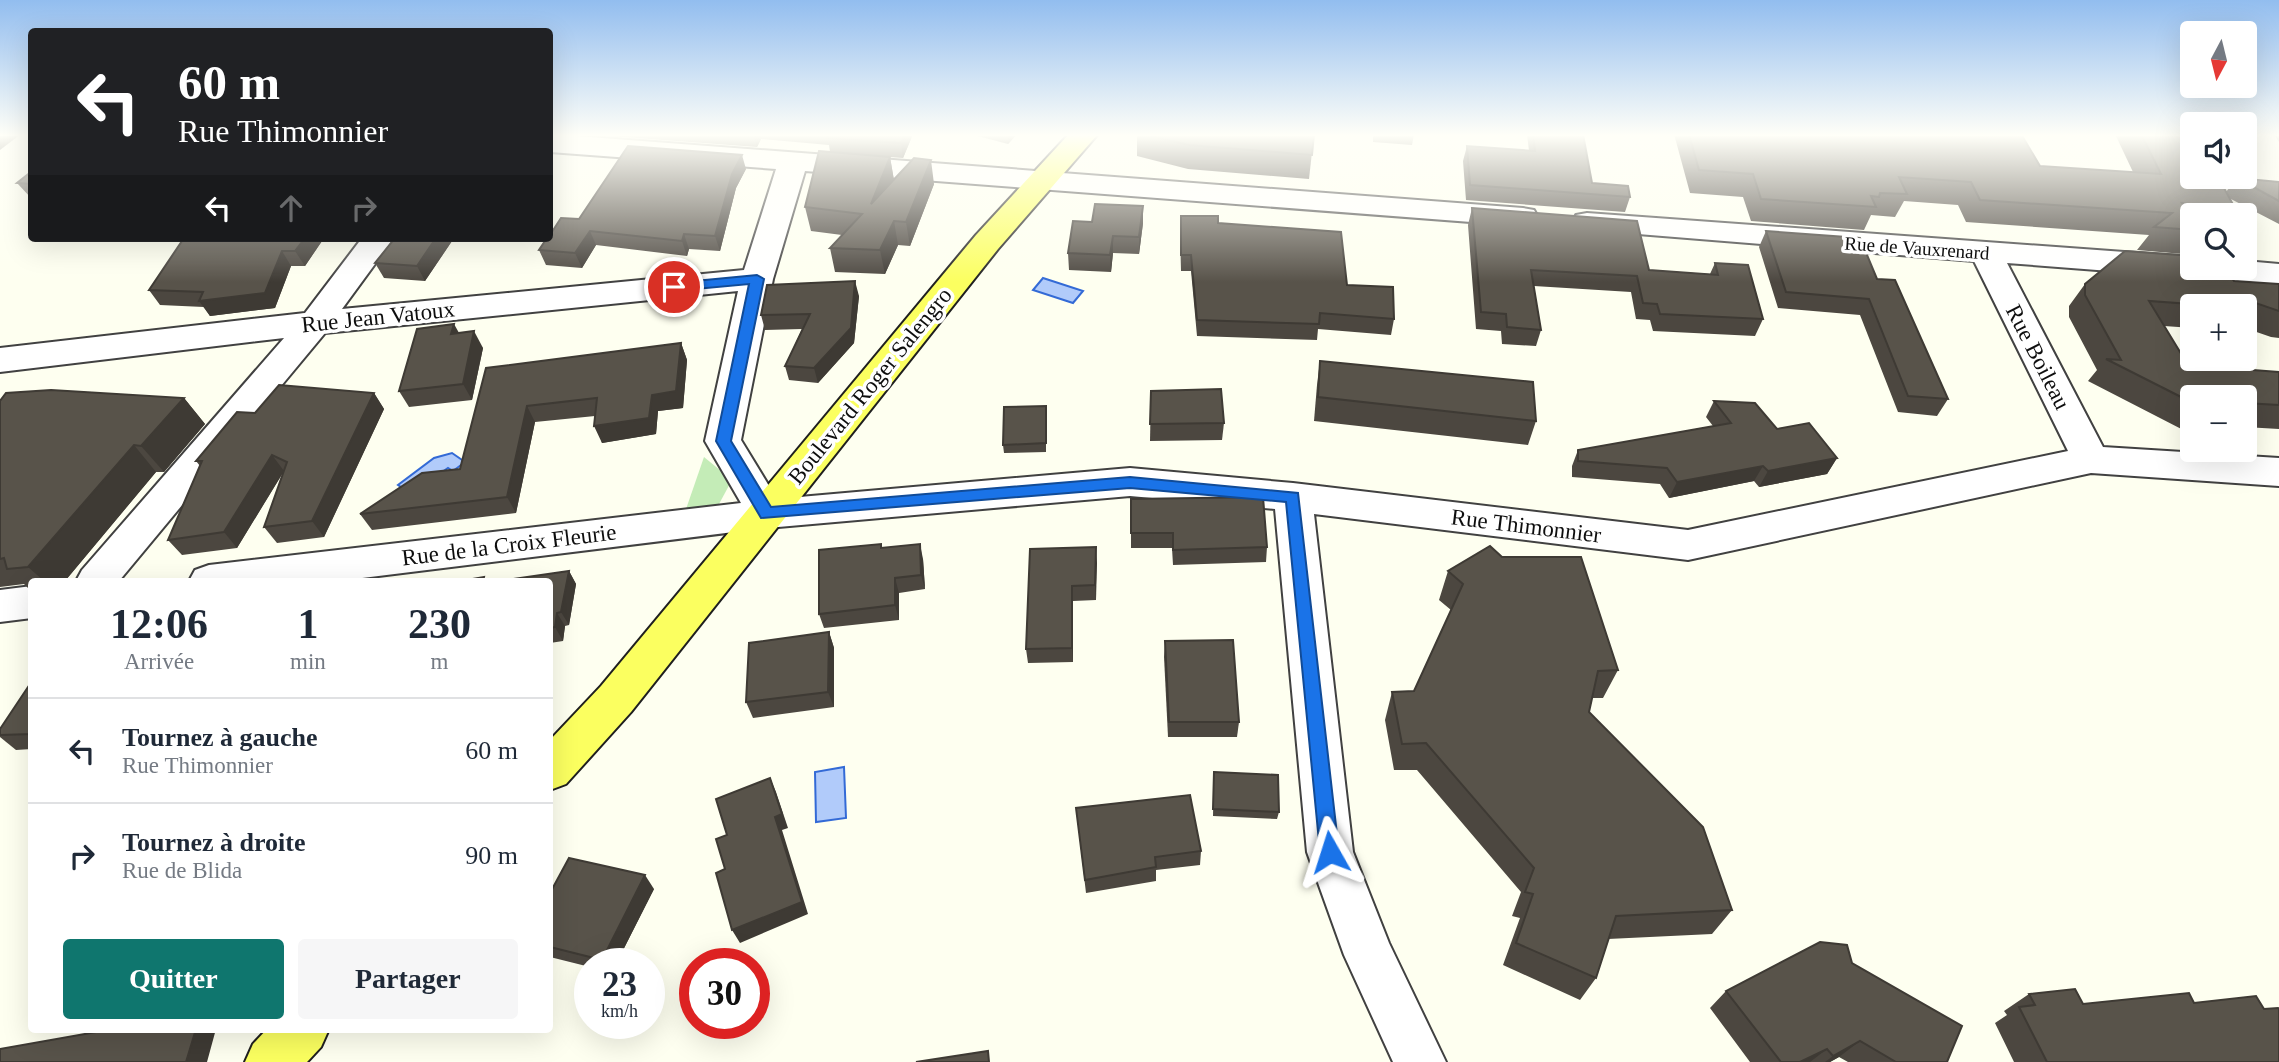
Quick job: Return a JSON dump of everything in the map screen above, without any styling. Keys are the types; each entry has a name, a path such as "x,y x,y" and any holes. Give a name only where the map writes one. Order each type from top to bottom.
{"main road":[{"name":"Boulevard Roger Salengro","path":"553,767 616,699 987,242 1042,184"},
{"path":"271,1062 299,1033"}],"street":[{"path":"767,514 723,441 757,279 786,184"},
{"name":"Rue de Vauxrenard","path":"1104,184 1986,254 2279,274"},
{"path":"99,578 315,323 375,242"},
{"name":"Rue Boileau","path":"1986,254 2091,460"},
{"name":"Rue Jean Vatoux","path":"0,360 315,323 757,279"},
{"name":"Rue Thimonnier","path":"767,514 1130,482 1293,497 1688,545 2091,460 2279,472"},
{"path":"1293,497 1330,852 1369,955 1420,1062"},
{"name":"Rue de la Croix Fleurie","path":"234,578 767,514"},
{"path":"0,606 28,603"}],"green space":[{"path":"704,457 732,480 719,504 685,512"}],"water":[{"path":"1043,278 1083,291 1073,303 1033,290"},
{"path":"452,453 465,462 453,471 448,468 411,494 398,485 434,458"},
{"path":"844,767 846,818 816,822 815,772"}],"building":[{"path":"603,184 729,184 715,236 684,234 682,241 590,231 575,253 539,250 544,242 553,242 553,230 561,218 579,219"},
{"path":"811,184 879,184 871,204 890,184 922,184 906,222 894,221 880,250 830,248 862,214 805,207"},
{"path":"1599,184 1628,186 1630,197 1470,185"},
{"path":"1756,184 1902,184 1907,194 1880,193 1879,197 1871,196 1876,207 1761,199"},
{"path":"1972,184 2180,184 2180,189 2225,189 2232,203 2180,203 2180,229 2154,227 2172,213 1980,200"},
{"path":"2257,184 2279,184 2279,201 2257,189"},
{"path":"1095,204 1143,206 1139,237 1113,236 1110,255 1068,253 1073,221 1092,222"},
{"path":"1472,208 1637,221 1649,270 1718,275 1715,263 1748,265 1763,319 1660,314 1657,304 1643,303 1637,276 1531,270 1541,330 1507,327 1506,314 1481,312"},
{"path":"1181,216 1218,216 1218,223 1341,232 1347,285 1393,287 1394,319 1320,313 1319,324 1197,320 1191,255 1181,255"},
{"path":"1766,231 1860,238 1877,279 1895,280 1948,399 1908,396 1869,299 1786,292"},
{"path":"181,242 302,242 295,251 282,251 265,293 199,301 203,292 149,290"},
{"path":"392,242 433,242 417,266 375,263"},
{"path":"2125,251 2180,255 2180,280 2233,280 2279,284 2279,311 2257,303 2257,294 2180,294 2180,303 2149,301 2180,352 2180,371 2279,372 2279,405 2257,404 2257,385 2180,385 2180,396 2106,359 2121,360 2085,295 2085,284"},
{"path":"855,281 851,328 814,368 785,366 810,314 761,315 767,285"},
{"path":"454,324 451,334 474,331 463,384 399,391 417,329"},
{"path":"681,343 676,391 652,395 649,418 594,426 597,398 527,406 507,497 360,514 422,473 460,469 486,368"},
{"path":"1320,361 1533,382 1536,421 1318,397"},
{"path":"279,385 374,393 312,521 264,527 287,462 272,455 224,532 168,540 202,461 196,461 237,412 255,413"},
{"path":"1221,389 1224,423 1150,424 1151,391"},
{"path":"51,390 184,398 141,446 134,445 28,567 7,569 4,558 0,559 0,401 6,393"},
{"path":"1714,401 1755,403 1777,429 1809,423 1837,458 1768,471 1763,466 1677,482 1667,468 1578,461 1578,450 1731,423"},
{"path":"1046,406 1046,443 1003,445 1004,407"},
{"path":"1263,497 1267,547 1173,550 1173,533 1131,533 1131,499"},
{"path":"881,544 881,548 920,544 921,575 895,578 895,605 819,614 819,550"},
{"path":"1490,546 1502,557 1581,557 1618,670 1598,671 1589,712 1703,827 1732,910 1616,916 1596,978 1516,943 1533,894 1525,892 1534,868 1426,743 1402,744 1392,692 1414,691 1463,584 1448,571"},
{"path":"1096,547 1095,585 1072,586 1072,648 1026,649 1030,549"},
{"path":"569,571 561,612 557,613 555,627 553,578 521,578"},
{"path":"829,632 828,692 746,702 749,643"},
{"path":"1233,640 1239,722 1169,722 1165,641"},
{"path":"28,687 28,734 0,735 0,729"},
{"path":"1214,772 1278,775 1279,812 1213,809"},
{"path":"770,778 782,814 775,817 802,902 732,930 716,873 725,869 716,839 727,835 716,799"},
{"path":"1190,795 1201,851 1155,857 1156,867 1085,880 1076,808"},
{"path":"569,858 645,875 608,948 574,948 574,953 553,948 553,887"},
{"path":"1820,942 1847,945 1852,963 1962,1026 1947,1062 1896,1062 1860,1041 1833,1056 1827,1049 1800,1062 1781,1062 1726,991"},
{"path":"2075,989 2083,1004 2189,993 2194,1003 2256,996 2264,1009 2279,1009 2279,1062 2047,1062 2019,1007 2035,1005 2029,994"},
{"path":"90,1033 195,1033 186,1062 0,1062 0,1049"},
{"path":"988,1051 989,1062 916,1062"}],"route":[{"path":"674,287 757,279 723,441 767,514 1130,482 1293,497 1330,852"}]}
